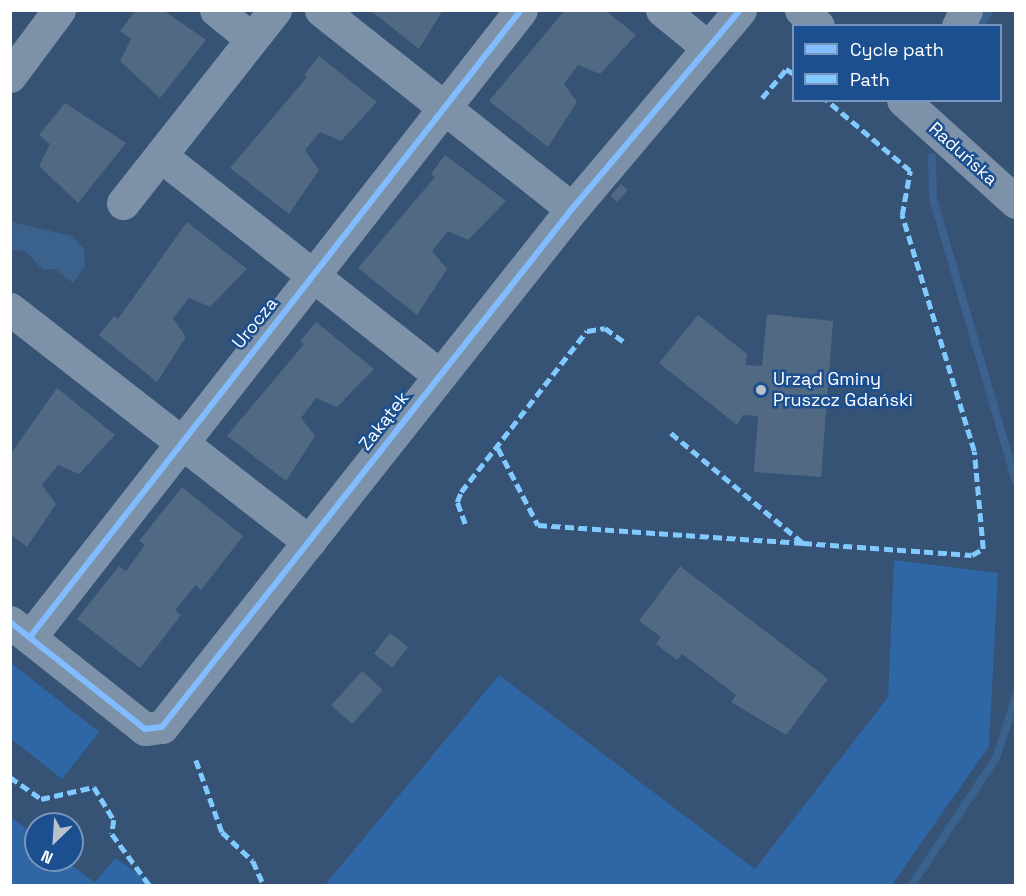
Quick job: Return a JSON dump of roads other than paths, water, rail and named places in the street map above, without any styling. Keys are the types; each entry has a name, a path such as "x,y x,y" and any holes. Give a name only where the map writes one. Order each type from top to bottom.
{"street":[{"path":"10,76 59,10"},
{"path":"216,10 252,39"},
{"path":"123,203 275,10"},
{"path":"321,10 572,209"},
{"name":"Urocza","path":"20,630 180,442 446,109 521,10"},
{"path":"662,10 706,46"},
{"name":"Zakątek","path":"20,630 145,729 162,727 572,209 706,46 740,10"},
{"path":"801,10 816,24"},
{"path":"959,24 966,10"},
{"name":"Raduńska","path":"909,102 1016,202"},
{"path":"161,156 439,375"},
{"path":"10,309 309,542"}],"waterway":[{"path":"982,24 989,10"},
{"path":"932,157 933,198 1016,481"},
{"path":"911,886 996,758 1016,696"}],"place":[{"name":"Urząd Gminy Pruszcz Gdański","path":"761,390"}]}
